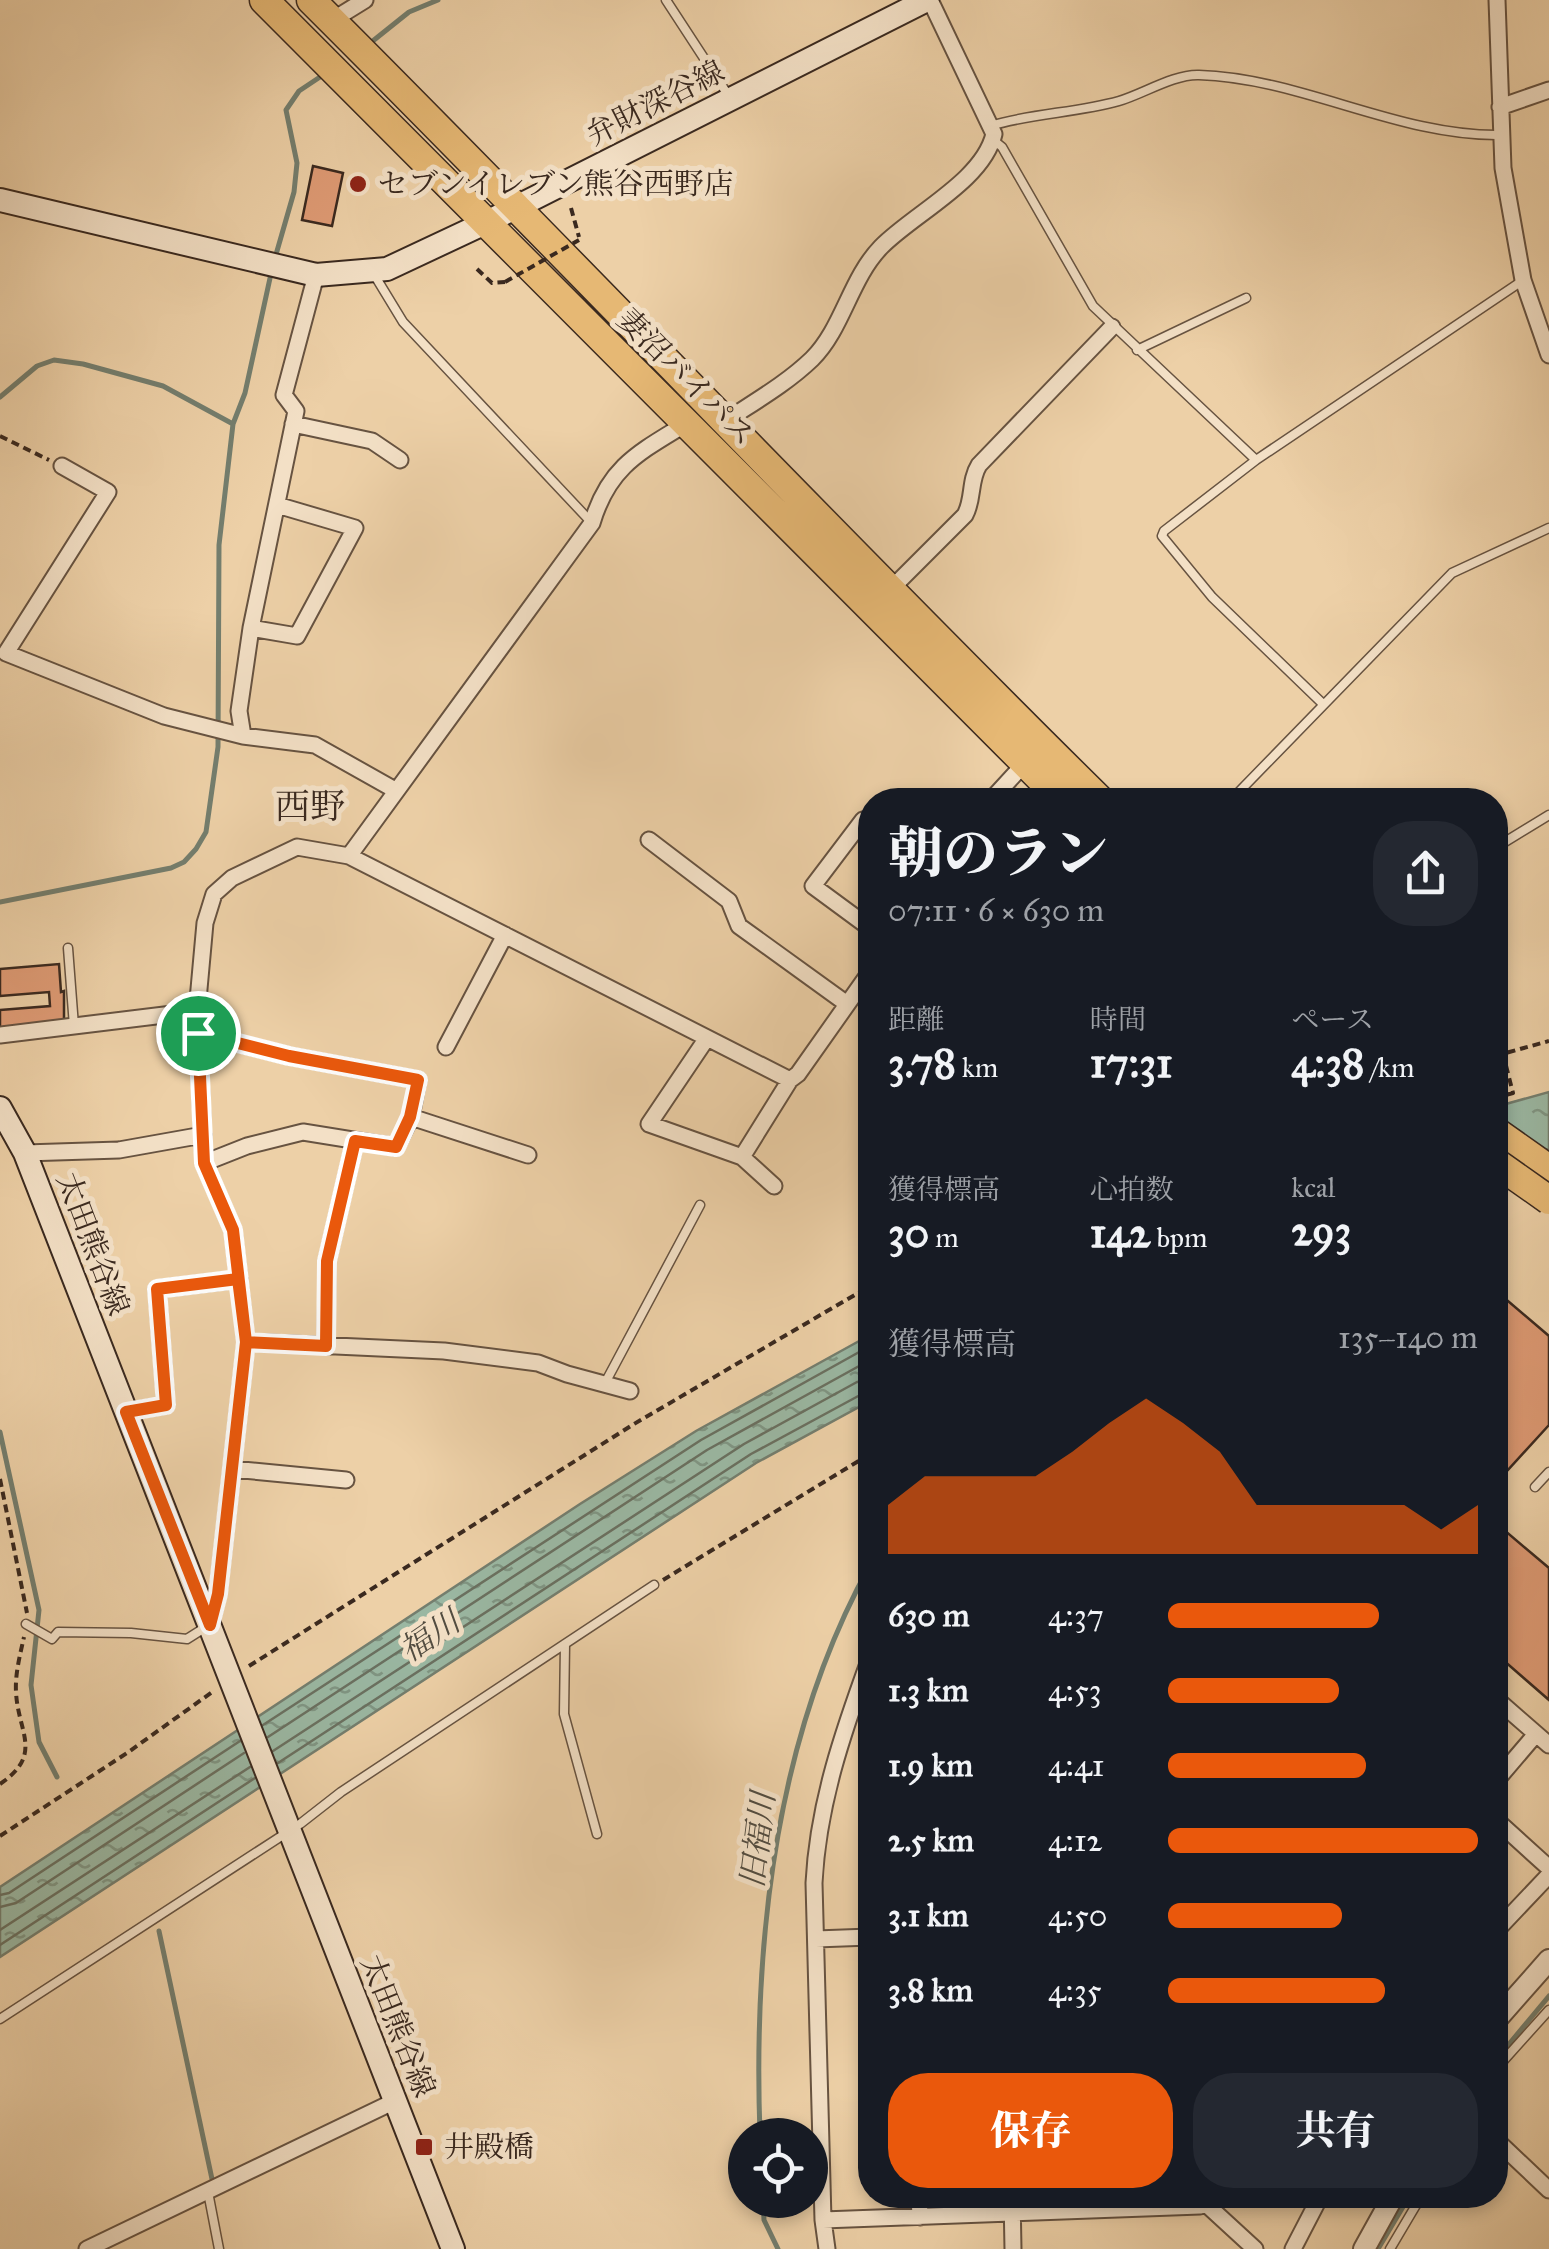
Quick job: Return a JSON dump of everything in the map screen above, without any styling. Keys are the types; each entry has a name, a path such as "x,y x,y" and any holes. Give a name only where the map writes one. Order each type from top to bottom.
{"highway":[{"name":"妻沼バイパス","path":"264,0 686,423 853,571 890,590 1088,788"},
{"name":"妻沼バイパス","path":"311,0 518,206 724,422 1050,788"},
{"path":"1508,1141 1549,1170"},
{"path":"1508,1171 1549,1200"}],"main road":[{"name":"弁財深谷線","path":"0,200 316,275 387,269 928,0"},
{"name":"太田熊谷線","path":"0,1108 25,1153 210,1625 235,1677"},
{"path":"235,1677 287,1828"},
{"name":"太田熊谷線","path":"287,1828 453,2249"}],"street":[{"path":"332,20 364,0"},
{"path":"724,422 796,373 822,348 870,261 898,231 958,184 980,161 992,133 928,0"},
{"path":"1497,0 1503,168 1523,280 1549,355"},
{"path":"1500,107 1549,90"},
{"path":"242,736 240,711 252,628 296,412 284,394 316,275"},
{"path":"890,590 965,515 970,506 973,474 979,465 1112,327"},
{"path":"348,856 592,523 598,504 628,459 686,423"},
{"path":"293,424 372,440 400,460"},
{"path":"62,466 108,492 2,653 164,716 242,736 315,746 395,790"},
{"path":"252,628 297,636 356,528 277,504"},
{"path":"1002,788 1025,763"},
{"path":"858,827 813,886 858,919"},
{"path":"649,840 729,901 739,926 847,1004"},
{"path":"210,1625 218,1594 246,1342 233,1230 204,1163 197,1011 205,923 214,894 232,878 297,847 348,856 790,1080"},
{"path":"446,1047 505,935"},
{"path":"742,1157 790,1080 858,989"},
{"path":"0,1035 197,1011"},
{"path":"198,1033 289,1056 418,1080 410,1117 396,1147 303,1132 247,1146 204,1163"},
{"path":"707,1038 649,1124 742,1157 774,1186"},
{"path":"410,1117 528,1156"},
{"path":"25,1153 119,1150 203,1135"},
{"path":"326,1346 327,1261 355,1141"},
{"path":"126,1412 166,1405 157,1289 238,1279"},
{"path":"246,1342 444,1351 538,1362 604,1386 630,1391"},
{"path":"232,1469 346,1480"},
{"path":"828,2249 823,2220 814,1884 820,1816 858,1696"},
{"path":"1508,1709 1543,1739 1508,1770"},
{"path":"1508,1832 1549,1872 1508,1918"},
{"path":"816,1939 858,1937"},
{"path":"1508,2006 1549,1960"},
{"path":"87,2249 396,2101"},
{"path":"1508,2151 1549,2190"},
{"path":"920,2208 920,2217"},
{"path":"1012,2208 1013,2249"},
{"path":"823,2220 1098,2208"},
{"path":"1219,2208 1255,2249"},
{"path":"1293,2249 1314,2208"},
{"path":"1364,2249 1387,2208"}],"lane":[{"path":"666,0 730,99"},
{"path":"1256,460 1094,306 992,133 1025,115 1115,102 1196,74 1303,92 1402,121 1501,136"},
{"path":"371,270 404,322 592,523"},
{"path":"1323,704 1212,597 1162,536 1164,531 1256,460 1523,280"},
{"path":"1138,350 1246,298"},
{"path":"1242,788 1452,573 1549,528"},
{"path":"1508,840 1548,816"},
{"path":"68,948 74,1026"},
{"path":"604,1386 700,1205"},
{"path":"1535,1487 1549,1472"},
{"path":"0,2018 654,1585"},
{"path":"26,1624 52,1639 58,1632 186,1638 210,1625"},
{"path":"565,1644 564,1714 596,1834"},
{"path":"1508,2056 1549,2010"},
{"path":"208,2192 219,2249"},
{"path":"1390,2249 1414,2208"}],"path":[{"path":"477,270 492,283 506,282 579,240 571,208"},
{"path":"0,436 62,466"},
{"path":"1508,1053 1549,1041"},
{"path":"1508,1074 1513,1093 1508,1094"},
{"path":"0,1836 235,1677 634,1424 858,1293"},
{"path":"654,1585 858,1461"}],"water":[{"path":"1549,1092 1549,1149 1508,1160 1508,1103"},
{"name":"福川","path":"858,1342 858,1408 756,1463 0,1957 0,1887 696,1431"}],"building":[{"path":"313,166 343,173 332,226 302,220"},
{"path":"59,964 64,1024 0,1030 0,1010 50,1006 49,992 0,996 0,969"},
{"path":"1508,1301 1549,1336 1549,1425 1508,1470"},
{"path":"1508,1533 1549,1568 1549,1700 1508,1664"}],"waterway":[{"path":"369,44 409,12 438,0"},
{"path":"275,258 294,192 297,163 286,110 299,91 323,75"},
{"path":"0,902 171,868 184,862 206,832 218,747 219,545 233,424 245,393 272,269"},
{"path":"0,397 37,366 54,360 163,386 233,424"},
{"path":"0,1432 39,1610 31,1685 39,1742 57,1777"},
{"name":"旧福川","path":"760,2118 761,1989 777,1842 812,1699 858,1590"},
{"path":"159,1931 212,2179"},
{"path":"1508,2045 1549,1996"},
{"path":"1378,2249 1402,2208"},
{"name":"旧福川","path":"764,2218 778,2249"}],"place":[{"name":"セブンイレブン熊谷西野店","path":"358,184"},
{"name":"井殿橋","path":"424,2147"}],"district":[{"name":"西野","path":"310,806"}],"route":[{"path":"198,1033 204,1163 233,1230 246,1342 218,1594 210,1625 126,1412 166,1405 157,1289 238,1279 246,1342 326,1346 327,1261 355,1141 396,1147 410,1117 418,1080 289,1056 198,1033"}]}
